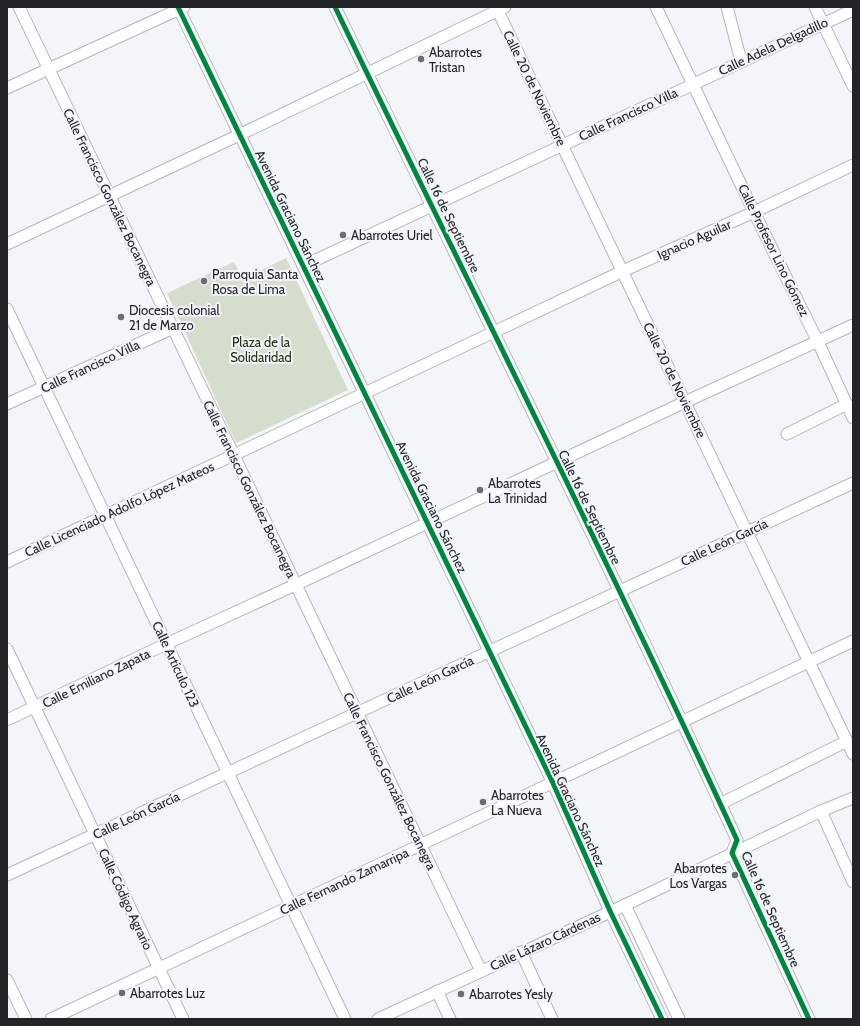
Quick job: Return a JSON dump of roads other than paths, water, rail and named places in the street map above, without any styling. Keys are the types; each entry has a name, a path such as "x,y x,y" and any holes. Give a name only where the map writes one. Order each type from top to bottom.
{"street":[{"name":"Calle Francisco González Bocanegra","path":"19,7 481,971"},
{"name":"Calle 16 de Septiembre","path":"335,7 683,722 737,840 732,853 810,1019"},
{"name":"Calle Profesor Lino Gómez","path":"656,7 818,342 853,418"},
{"path":"727,7 741,61"},
{"path":"815,7 853,86"},
{"path":"7,88 180,8"},
{"name":"Avenida Graciano Sánchez","path":"180,8 239,135 553,783 610,911 662,1019"},
{"path":"7,244 239,135 499,8"},
{"name":"Calle 20 de Noviembre","path":"499,8 562,144 853,754"},
{"name":"Calle Adela Delgadillo","path":"693,83 853,10"},
{"name":"Calle Francisco Villa","path":"303,266 693,83"},
{"name":"Ignacio Aguilar","path":"623,272 853,165"},
{"name":"Calle Licenciado Adolfo López Mateos","path":"7,562 623,272"},
{"name":"Calle Artículo 123","path":"7,309 345,1019"},
{"name":"Calle Emiliano Zapata","path":"7,720 166,644 853,325"},
{"name":"Calle Francisco Villa","path":"7,404 172,328"},
{"path":"787,434 847,404"},
{"name":"Calle León García","path":"7,875 853,483"},
{"name":"Calle Fernando Zamarripa","path":"52,1019 853,641"},
{"name":"Calle Código Agrario","path":"7,649 183,1019"},
{"path":"720,804 847,741"},
{"name":"Calle Lázaro Cárdenas","path":"378,1019 625,905 821,811 853,798"},
{"path":"821,811 853,882"},
{"path":"625,905 679,1019"},
{"path":"521,952 552,1019"},
{"path":"7,980 26,1019"},
{"path":"437,992 450,1019"}],"place":[{"name":"Abarrotes Tristan","path":"421,59"},
{"name":"Abarrotes Uriel","path":"343,235"},
{"name":"Parroquia Santa Rosa de Lima","path":"204,281"},
{"name":"Diocesis colonial 21 de Marzo","path":"121,317"},
{"name":"Abarrotes La Trinidad","path":"480,490"},
{"name":"Abarrotes La Nueva","path":"483,802"},
{"name":"Abarrotes Los Vargas","path":"735,875"},
{"name":"Abarrotes Luz","path":"122,993"},
{"name":"Abarrotes Yesly","path":"461,994"}],"park label":[{"name":"Plaza de la Solidaridad","path":"261,350"}]}
